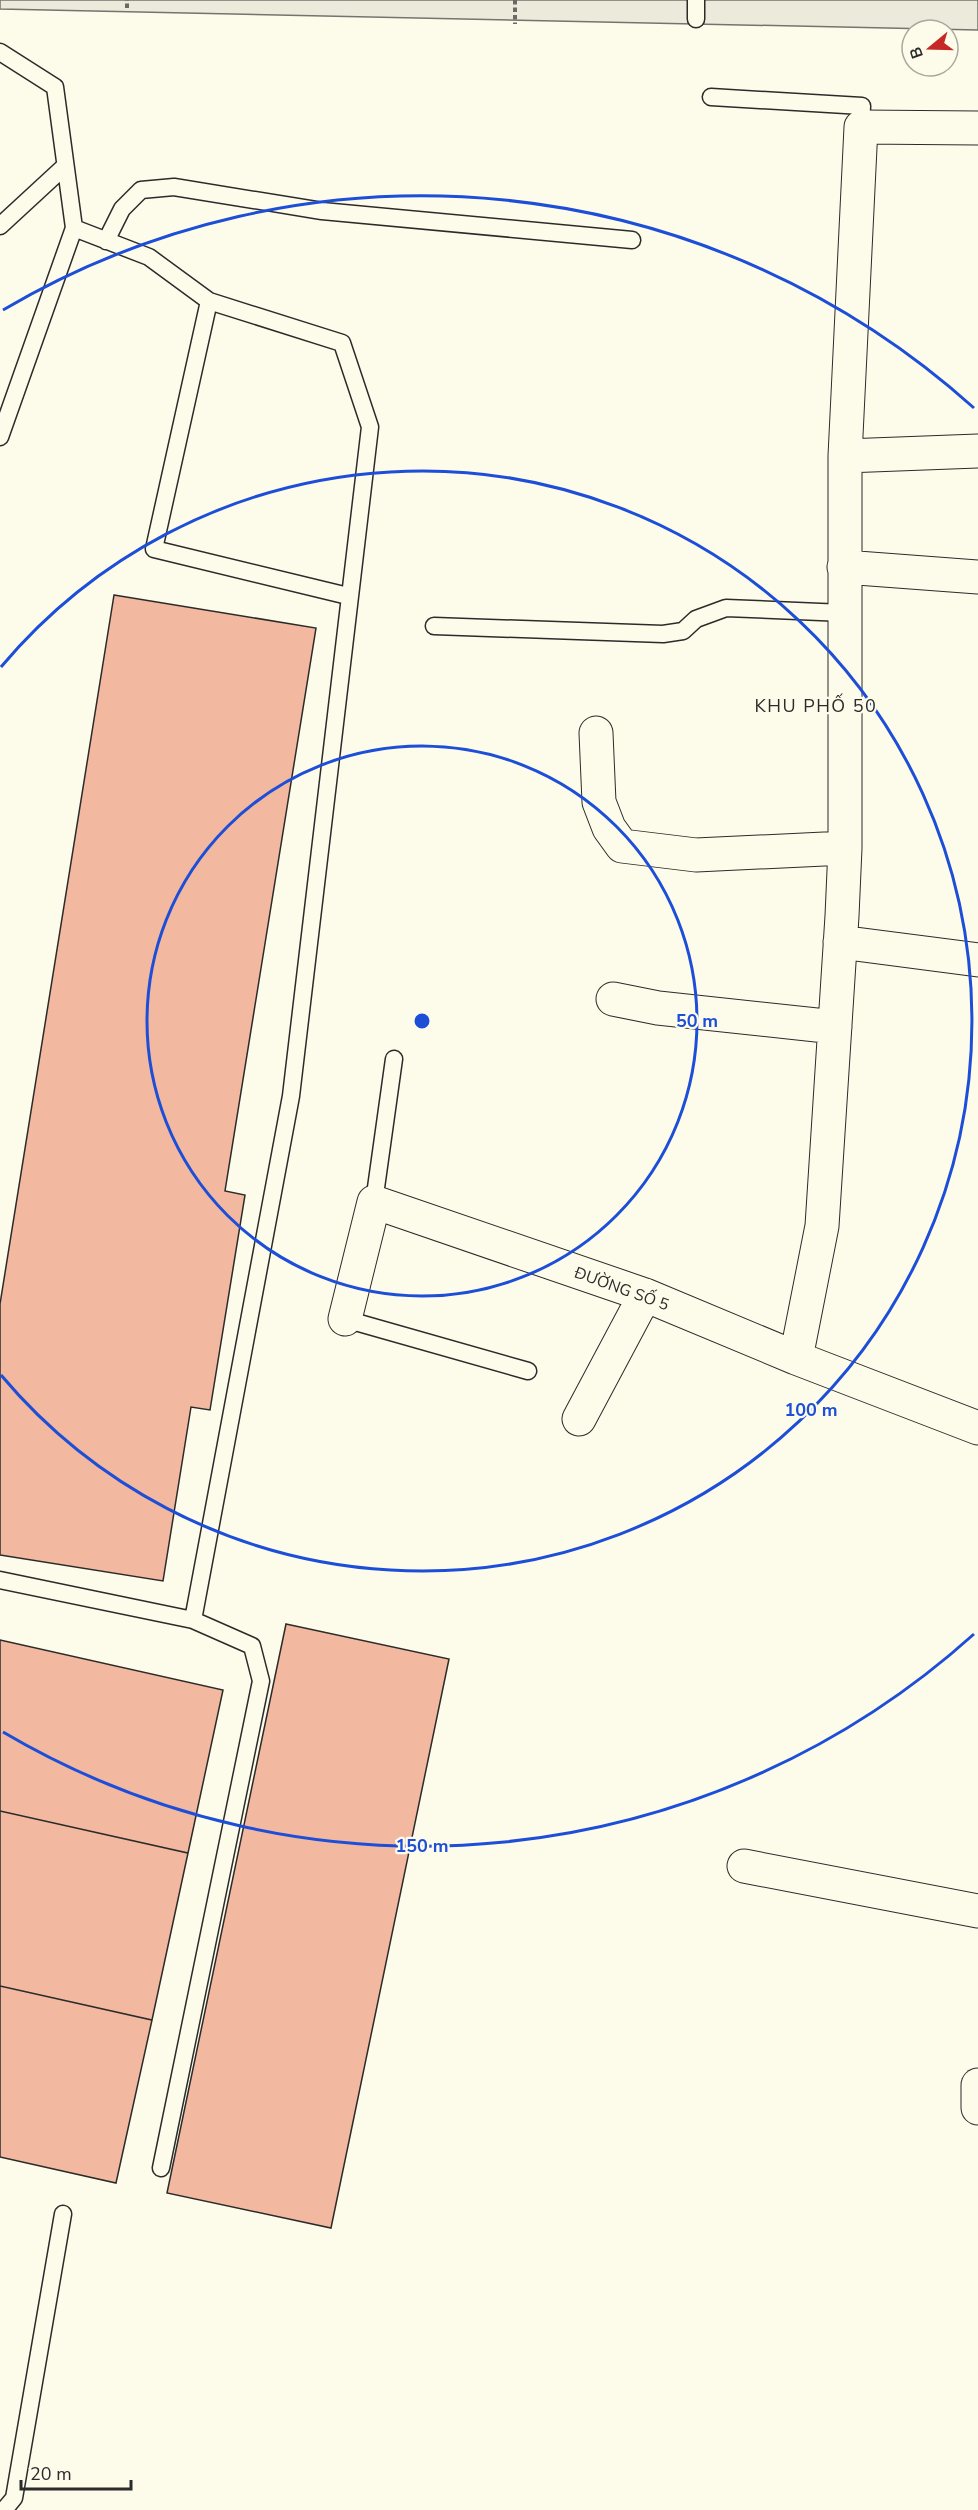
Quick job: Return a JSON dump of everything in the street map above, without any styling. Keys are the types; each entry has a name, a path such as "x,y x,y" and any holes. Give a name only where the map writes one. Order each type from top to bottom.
{"street":[{"path":"796,1358 822,1226 845,848 845,456 861,127 978,128"},
{"path":"845,456 978,451"},
{"path":"844,567 978,577"},
{"path":"596,733 599,802 609,828 622,846 696,855 845,848"},
{"path":"840,942 978,960"},
{"path":"613,999 658,1008 835,1027"},
{"path":"345,1319 374,1202"},
{"name":"ĐƯỜNG SỐ 5","path":"374,1202 645,1295 796,1358 978,1428"},
{"path":"579,1419 645,1295"},
{"path":"744,1866 978,1911"},
{"path":"978,2085 978,2108"}],"lane":[{"path":"696,0 696,19"},
{"path":"0,52 55,87 74,228 0,437"},
{"path":"711,97 862,106 861,127"},
{"path":"0,226 65,166"},
{"path":"106,241 122,209 141,190 174,187 322,211 632,240"},
{"path":"74,228 149,257 209,301 342,343 370,427 348,596 291,1096 193,1620"},
{"path":"209,301 154,549 348,596"},
{"path":"434,626 663,634 683,631 696,619 726,608 844,613"},
{"path":"374,1202 394,1059"},
{"path":"345,1319 528,1371"},
{"path":"0,1580 193,1620 252,1646 261,1681 161,2168"},
{"path":"4,2510 14,2498 63,2214"}],"path":[{"path":"127,0 127,8"},
{"path":"514,0 514,24"}],"shaded area":[{"path":"0,0 978,0 978,30 960,30 960,18 900,18 900,28 0,9"}],"building":[{"path":"114,595 316,628 225,1191 245,1195 210,1410 191,1407 163,1581 0,1555 0,1304"},
{"path":"286,1624 449,1659 331,2228 167,2193"},
{"path":"0,1640 223,1690 188,1853 0,1811"},
{"path":"0,1811 188,1853 152,2020 0,1986"},
{"path":"0,1986 152,2020 116,2183 0,2157"}],"district":[{"name":"KHU PHỐ 50","path":"816,706"}]}
